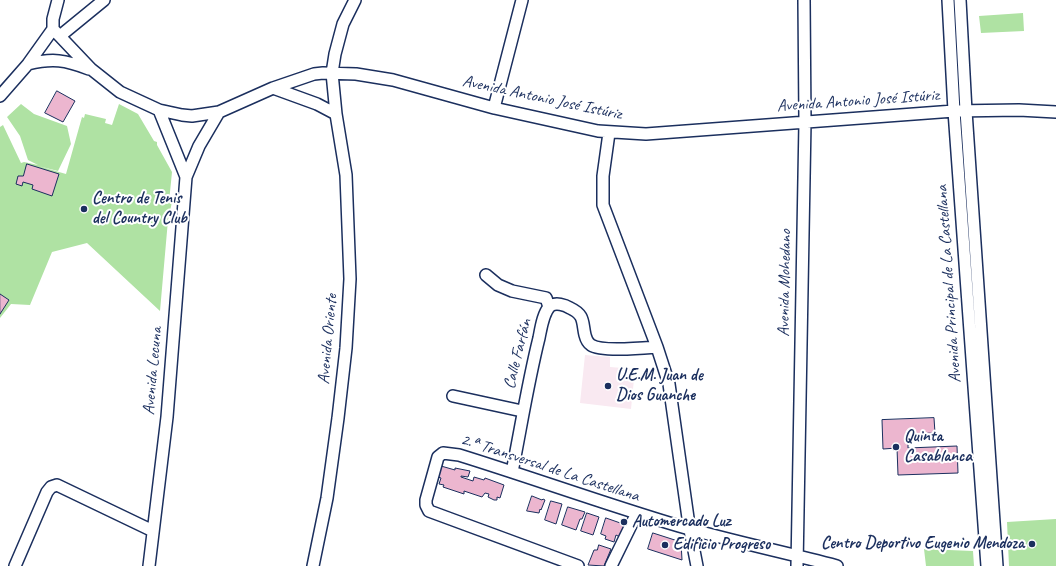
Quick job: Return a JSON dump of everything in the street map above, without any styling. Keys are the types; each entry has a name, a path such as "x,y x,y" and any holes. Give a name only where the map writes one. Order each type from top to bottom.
{"street":[{"path":"56,32 53,19 58,0"},
{"path":"0,96 56,32 104,0"},
{"name":"Avenida Oriente","path":"313,566 327,498 338,418 346,348 350,279 346,175 336,114 332,73 336,47 343,24 355,0"},
{"path":"494,108 522,0"},
{"name":"Avenida Mohedano","path":"797,561 805,122 804,0"},
{"name":"Avenida Principal de La Castellana","path":"948,0 954,111 987,566"},
{"name":"Avenida Principal de La Castellana","path":"960,0 966,111 997,566"},
{"name":"Avenida Antonio José Istúriz","path":"56,32 91,69 120,92 158,110 192,116 219,112 273,88 314,74 332,73 372,76 393,80 494,108 609,133 646,134 954,111 1019,110 1056,112"},
{"name":"Avenida Antonio José Istúriz","path":"28,64 55,60 73,63 91,69"},
{"path":"273,88 317,104 336,114"},
{"name":"Avenida Lecuna","path":"158,110 186,177"},
{"name":"Avenida Lecuna","path":"149,566 167,417 186,177 199,146 219,112"},
{"path":"609,133 602,176 603,205 657,347 669,384 689,529 697,566"},
{"path":"486,275 498,285 512,291 546,298 549,307"},
{"name":"Calle Farfán","path":"512,472 522,411 544,319 549,307 554,304 559,304 578,312 581,316 588,342 591,346 610,348 657,347"},
{"path":"453,396 522,411"},
{"name":"2.ª Transversal de La Castellana","path":"578,566 429,511 426,506 438,457 443,453 459,455 637,513 797,561 837,566"},
{"path":"15,566 47,492 51,487 57,485 154,531"},
{"path":"611,566 637,513"}],"shaded area":[{"name":"U.E.M. Juan de Dios Guanche","path":"585,355 610,357 610,367 635,369 631,409 580,403"}],"green space":[{"path":"1023,13 1024,31 981,33 979,16"},
{"name":"Centro de Tenis del Country Club","path":"21,104 34,114 67,126 71,144 58,171 38,166 66,174 82,117 84,118 85,114 106,119 105,123 112,125 119,104 138,114 154,141 157,142 157,145 172,172 169,202 172,202 168,220 160,311 87,243 52,252 30,305 11,304 0,318 0,127 3,125 21,163 24,162 38,165 28,160 20,136 7,117"},
{"name":"Centro Deportivo Eugenio Mendoza","path":"1056,519 1056,566 1009,566 1007,522"},
{"path":"924,549 973,551 974,566 926,566"}],"building":[{"path":"57,91 75,101 63,122 45,113"},
{"path":"27,164 59,174 52,196 32,189 33,185 23,182 22,186 16,184 18,176 23,176"},
{"path":"0,294 9,300 0,314"},
{"name":"Quinta Casablanca","path":"934,418 935,433 908,434 908,448 957,446 958,473 898,475 897,448 883,449 882,420"},
{"path":"441,466 455,470 455,468 470,471 468,477 461,477 473,481 474,477 484,480 485,478 504,485 500,498 497,497 497,500 494,500 488,497 489,494 485,493 482,497 464,491 464,494 443,487 444,485 439,484 441,478 438,477"},
{"path":"532,496 545,500 539,513 527,511"},
{"path":"551,501 562,504 556,524 545,520"},
{"path":"568,507 585,512 582,519 580,519 576,530 562,525"},
{"path":"587,513 599,517 593,535 581,531"},
{"path":"606,518 626,525 624,532 622,532 620,537 616,535 614,542 605,539 606,536 601,534"},
{"name":"Edificio Progreso","path":"653,533 681,542 682,560 648,549"},
{"path":"599,545 611,549 604,566 588,565 594,550 597,550"}],"place":[{"name":"Centro de Tenis del Country Club","path":"84,209"},
{"name":"U.E.M. Juan de Dios Guanche","path":"608,386"},
{"name":"Quinta Casablanca","path":"896,447"},
{"name":"Automercado Luz","path":"624,522"},
{"name":"Centro Deportivo Eugenio Mendoza","path":"1032,544"},
{"name":"Edificio Progreso","path":"665,545"}]}
